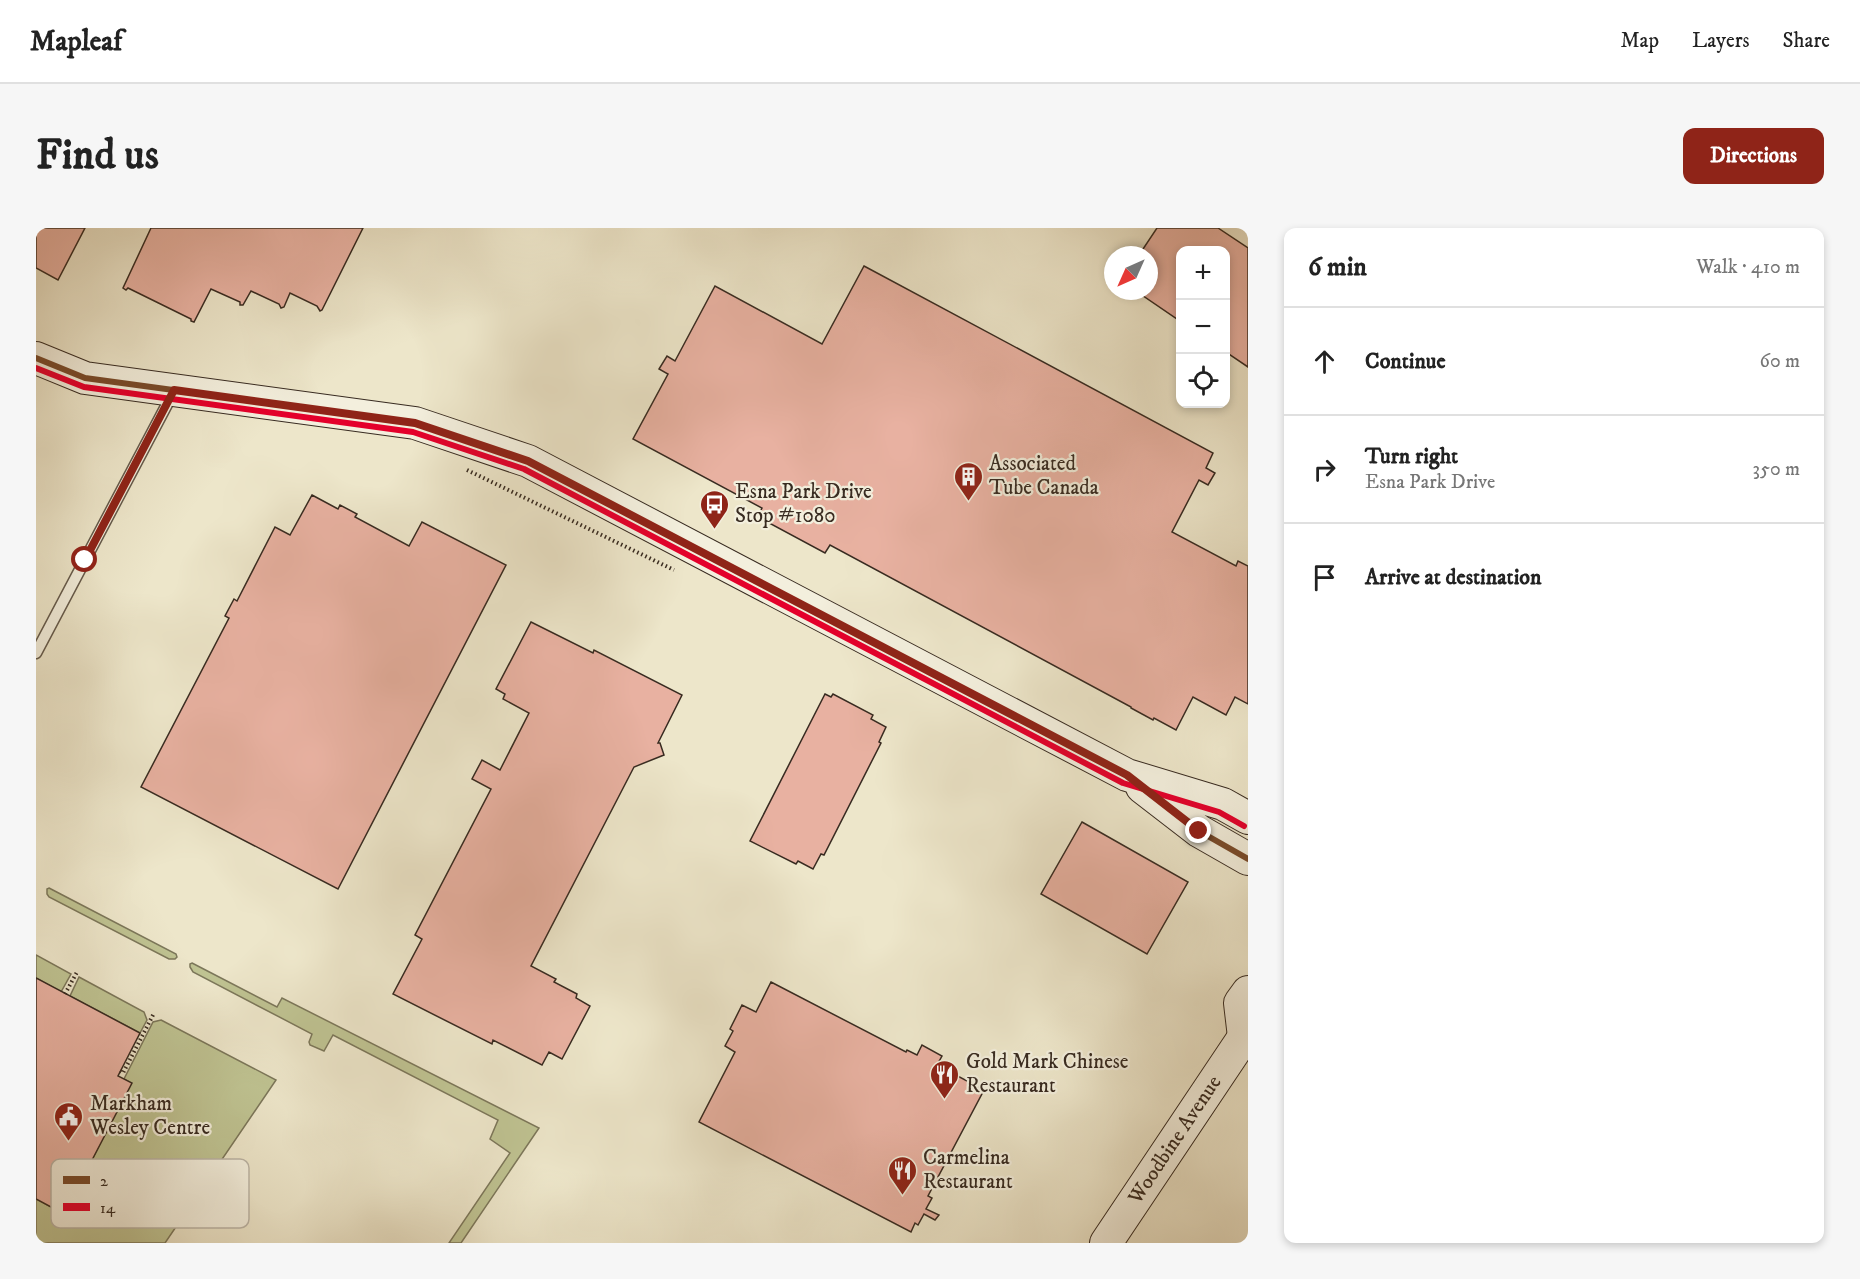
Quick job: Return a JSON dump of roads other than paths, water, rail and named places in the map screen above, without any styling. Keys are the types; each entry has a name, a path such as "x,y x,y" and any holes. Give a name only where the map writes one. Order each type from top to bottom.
{"main road":[{"path":"36,358 85,378 415,423 528,461 1127,775 1199,831 1248,859"},
{"path":"1127,775 1223,804 1248,818"},
{"name":"Woodbine Avenue","path":"1106,1243 1246,1037 1240,1003 1248,992"}],"lane":[{"path":"36,653 174,390"}],"place":[{"name":"Associated Tube Canada","path":"968,502"},
{"name":"Esna Park Drive Stop #1080","path":"714,530"},
{"name":"Gold Mark Chinese Restaurant","path":"945,1100"},
{"name":"Markham Wesley Centre","path":"69,1142"},
{"name":"Carmelina Restaurant","path":"902,1196"}]}
